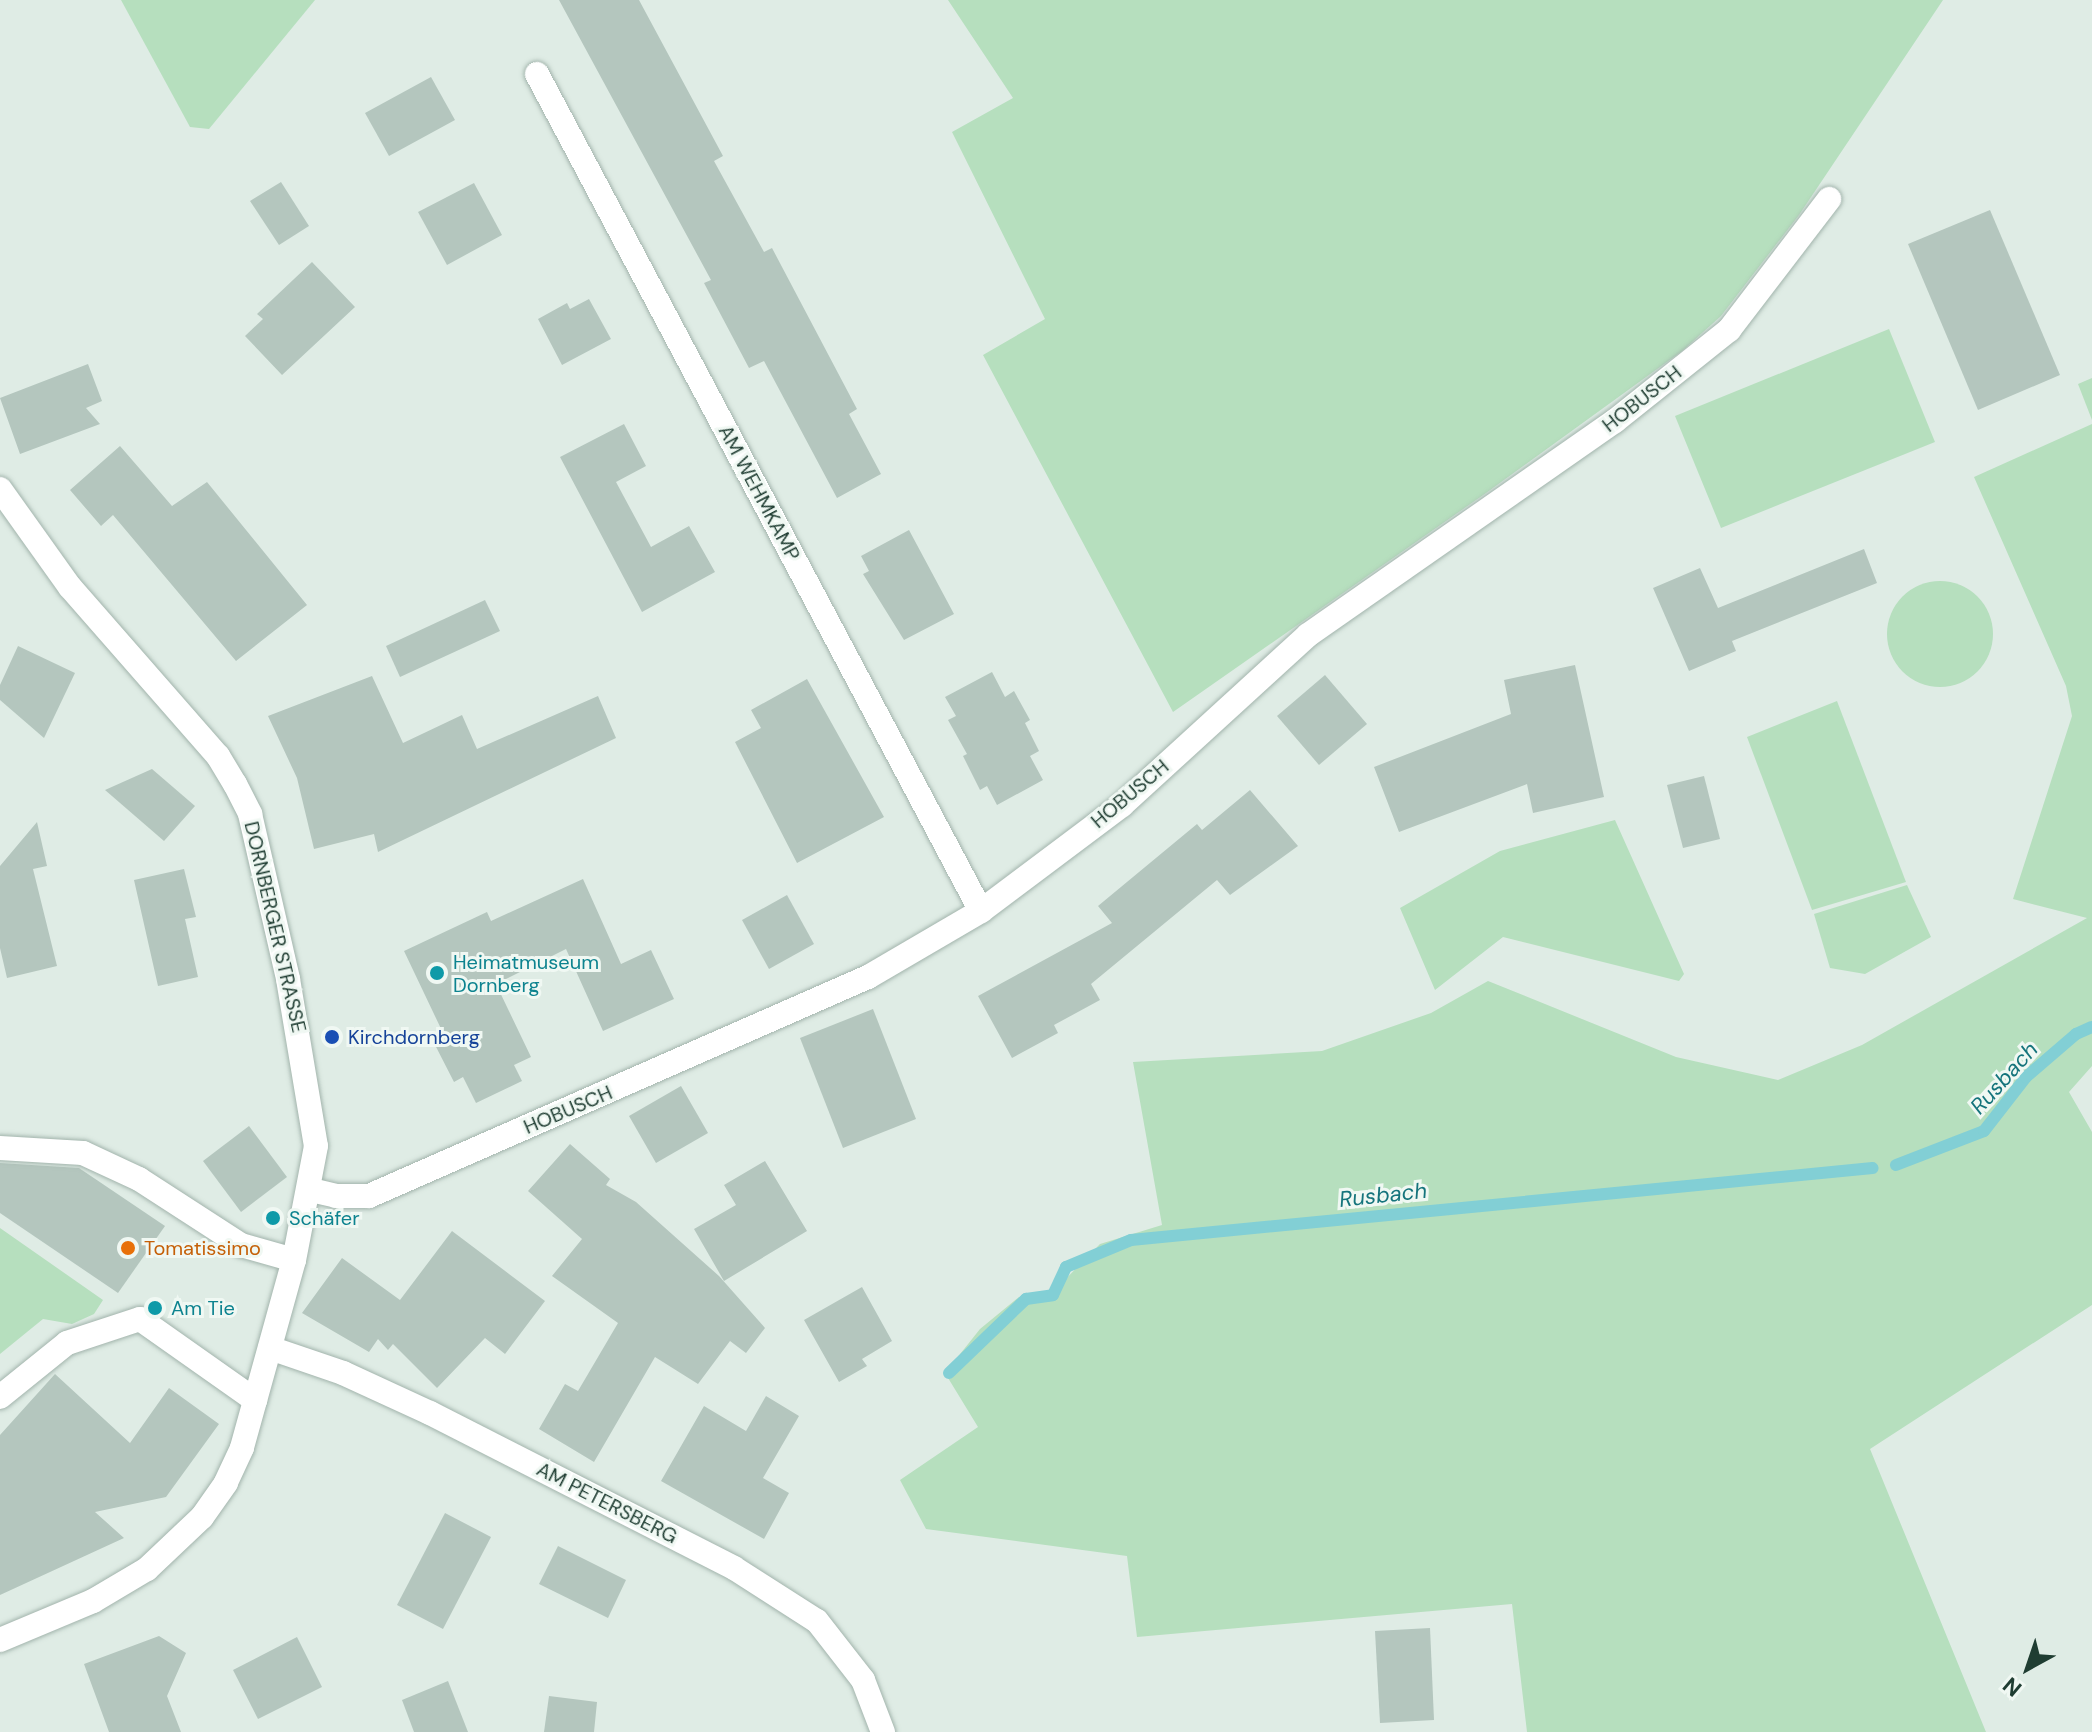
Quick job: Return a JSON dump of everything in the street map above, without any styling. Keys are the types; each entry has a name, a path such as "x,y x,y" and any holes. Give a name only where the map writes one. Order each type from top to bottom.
{"street":[{"name":"AM WEHMKAMP","path":"537,74 981,911"},
{"name":"HOBUSCH","path":"311,1190 336,1196 369,1196 868,977 981,911 1122,805 1308,635 1615,421 1729,330 1829,199"},
{"name":"DORNBERGER STRASSE","path":"0,489 70,587 218,756 250,814 313,1104 316,1146 311,1190 294,1260 255,1400 226,1483 175,1544 147,1569 93,1601 0,1640"},
{"path":"0,1148 83,1153 139,1179 241,1245 294,1260"},
{"path":"0,1397 67,1343 140,1319 255,1400"},
{"name":"AM PETERSBERG","path":"270,1348 343,1373 430,1413 734,1568 817,1621 863,1680 883,1732"}],"green space":[{"path":"121,0 315,0 209,129 190,127"},
{"path":"948,0 1943,0 1799,215 1721,316 1682,351 1486,493 1173,712 983,355 1045,319 952,132 1013,98"},
{"path":"1889,329 1935,442 1721,528 1675,416"},
{"path":"2092,378 2092,420 2078,384"},
{"path":"2092,424 2092,1066 2069,1092 2092,1132 2092,1305 1870,1449 1986,1732 1527,1732 1512,1604 1137,1637 1127,1556 926,1529 900,1480 978,1427 945,1373 980,1329 1019,1297 1047,1298 1100,1244 1162,1225 1133,1062 1322,1051 1431,1013 1488,981 1676,1057 1778,1080 1862,1045 2087,918 2013,899 2072,716 2066,686 1974,477"},
{"path":"1940,581 1960,585 1978,596 1989,614 1993,634 1989,654 1978,672 1960,683 1940,687 1920,683 1902,672 1891,654 1887,634 1891,614 1902,596 1920,585"},
{"path":"1837,701 1906,882 1812,910 1747,737"},
{"path":"1615,820 1684,974 1679,981 1503,937 1435,990 1400,908 1500,851"},
{"path":"1907,885 1931,937 1865,974 1830,968 1814,914"},
{"path":"0,1228 103,1300 94,1314 72,1324 43,1319 0,1354"}],"building":[{"path":"559,0 639,0 723,156 714,161 764,252 772,248 857,409 849,414 881,474 837,498 764,361 749,368 704,283 711,280"},
{"path":"431,77 455,120 389,156 365,113"},
{"path":"281,182 309,226 279,245 250,201"},
{"path":"474,183 502,235 447,265 418,212"},
{"path":"1990,210 2060,375 1978,410 1908,244"},
{"path":"312,262 355,307 282,375 245,336 263,319 257,314"},
{"path":"589,299 611,339 562,365 538,319 567,303 570,309"},
{"path":"88,364 102,401 86,408 100,424 20,454 0,398"},
{"path":"624,424 646,466 616,482 651,547 689,526 715,572 642,612 560,457"},
{"path":"120,446 172,506 207,482 307,605 236,661 113,515 101,526 70,490"},
{"path":"909,530 954,614 904,640 863,574 869,571 861,556"},
{"path":"1864,549 1877,583 1732,641 1736,651 1689,671 1653,588 1700,568 1718,608"},
{"path":"485,600 500,631 400,677 386,646"},
{"path":"18,646 75,673 44,738 0,700 0,685"},
{"path":"1575,665 1604,797 1533,813 1527,784 1399,832 1374,767 1511,714 1504,680"},
{"path":"992,672 1005,697 1014,691 1030,720 1025,723 1039,751 1030,756 1043,780 997,805 987,786 980,790 963,756 967,754 948,720 956,716 945,697"},
{"path":"1325,675 1367,724 1319,765 1277,716"},
{"path":"372,676 403,743 462,715 477,749 598,696 616,738 378,852 374,834 314,849 297,778 268,716"},
{"path":"807,679 884,817 797,863 735,742 761,728 751,710"},
{"path":"152,769 195,806 164,841 105,790"},
{"path":"1704,776 1720,839 1683,848 1667,785"},
{"path":"1250,790 1298,846 1230,895 1217,880 1091,984 1100,1000 1054,1025 1058,1033 1012,1058 978,996 1112,923 1098,906 1197,824 1202,830"},
{"path":"37,822 47,866 33,869 57,966 7,978 0,948 0,866"},
{"path":"184,869 196,917 185,919 198,977 158,986 134,880"},
{"path":"583,879 621,964 651,950 674,999 603,1031 566,949 496,984 531,1057 514,1065 522,1081 476,1103 463,1077 454,1082 433,1041 444,1035 404,951 487,912 491,921"},
{"path":"787,895 814,944 769,969 742,920"},
{"path":"873,1009 916,1119 843,1148 800,1038"},
{"path":"681,1086 708,1133 656,1163 629,1116"},
{"path":"249,1126 287,1177 241,1212 203,1161"},
{"path":"570,1144 610,1179 606,1185 636,1202 719,1276 765,1328 746,1353 730,1341 698,1384 655,1357 594,1462 539,1429 565,1384 578,1391 618,1323 552,1276 582,1239 528,1191"},
{"path":"765,1161 807,1231 724,1281 694,1229 736,1205 724,1185"},
{"path":"0,1163 79,1168 165,1226 118,1293 0,1213"},
{"path":"452,1231 545,1301 505,1354 485,1338 437,1388 393,1344 388,1350 378,1339 369,1352 302,1313 342,1258 400,1300"},
{"path":"862,1287 892,1341 862,1359 867,1366 839,1382 804,1320"},
{"path":"55,1374 130,1443 169,1388 219,1424 166,1497 95,1512 124,1538 0,1595 0,1435"},
{"path":"766,1396 799,1416 763,1478 789,1493 764,1539 661,1481 704,1406 746,1431"},
{"path":"445,1513 491,1537 443,1629 397,1605"},
{"path":"558,1546 626,1580 608,1618 539,1584"},
{"path":"1430,1628 1434,1720 1380,1723 1375,1631"},
{"path":"159,1636 186,1653 167,1696 181,1732 109,1732 84,1664"},
{"path":"297,1637 322,1687 258,1719 233,1670"},
{"path":"448,1681 468,1732 414,1732 402,1700"},
{"path":"549,1696 597,1702 594,1732 544,1732"}],"waterway":[{"name":"Rusbach","path":"1896,1165 1984,1131 2026,1077 2076,1034 2092,1027"},
{"name":"Rusbach","path":"949,1373 1026,1299 1053,1295 1066,1267 1131,1240 1873,1168"}],"place":[{"name":"Heimatmuseum Dornberg","path":"437,973"},
{"name":"Kirchdornberg","path":"332,1037"},
{"name":"Schäfer","path":"273,1218"},
{"name":"Tomatissimo","path":"128,1248"},
{"name":"Am Tie","path":"155,1308"}]}
